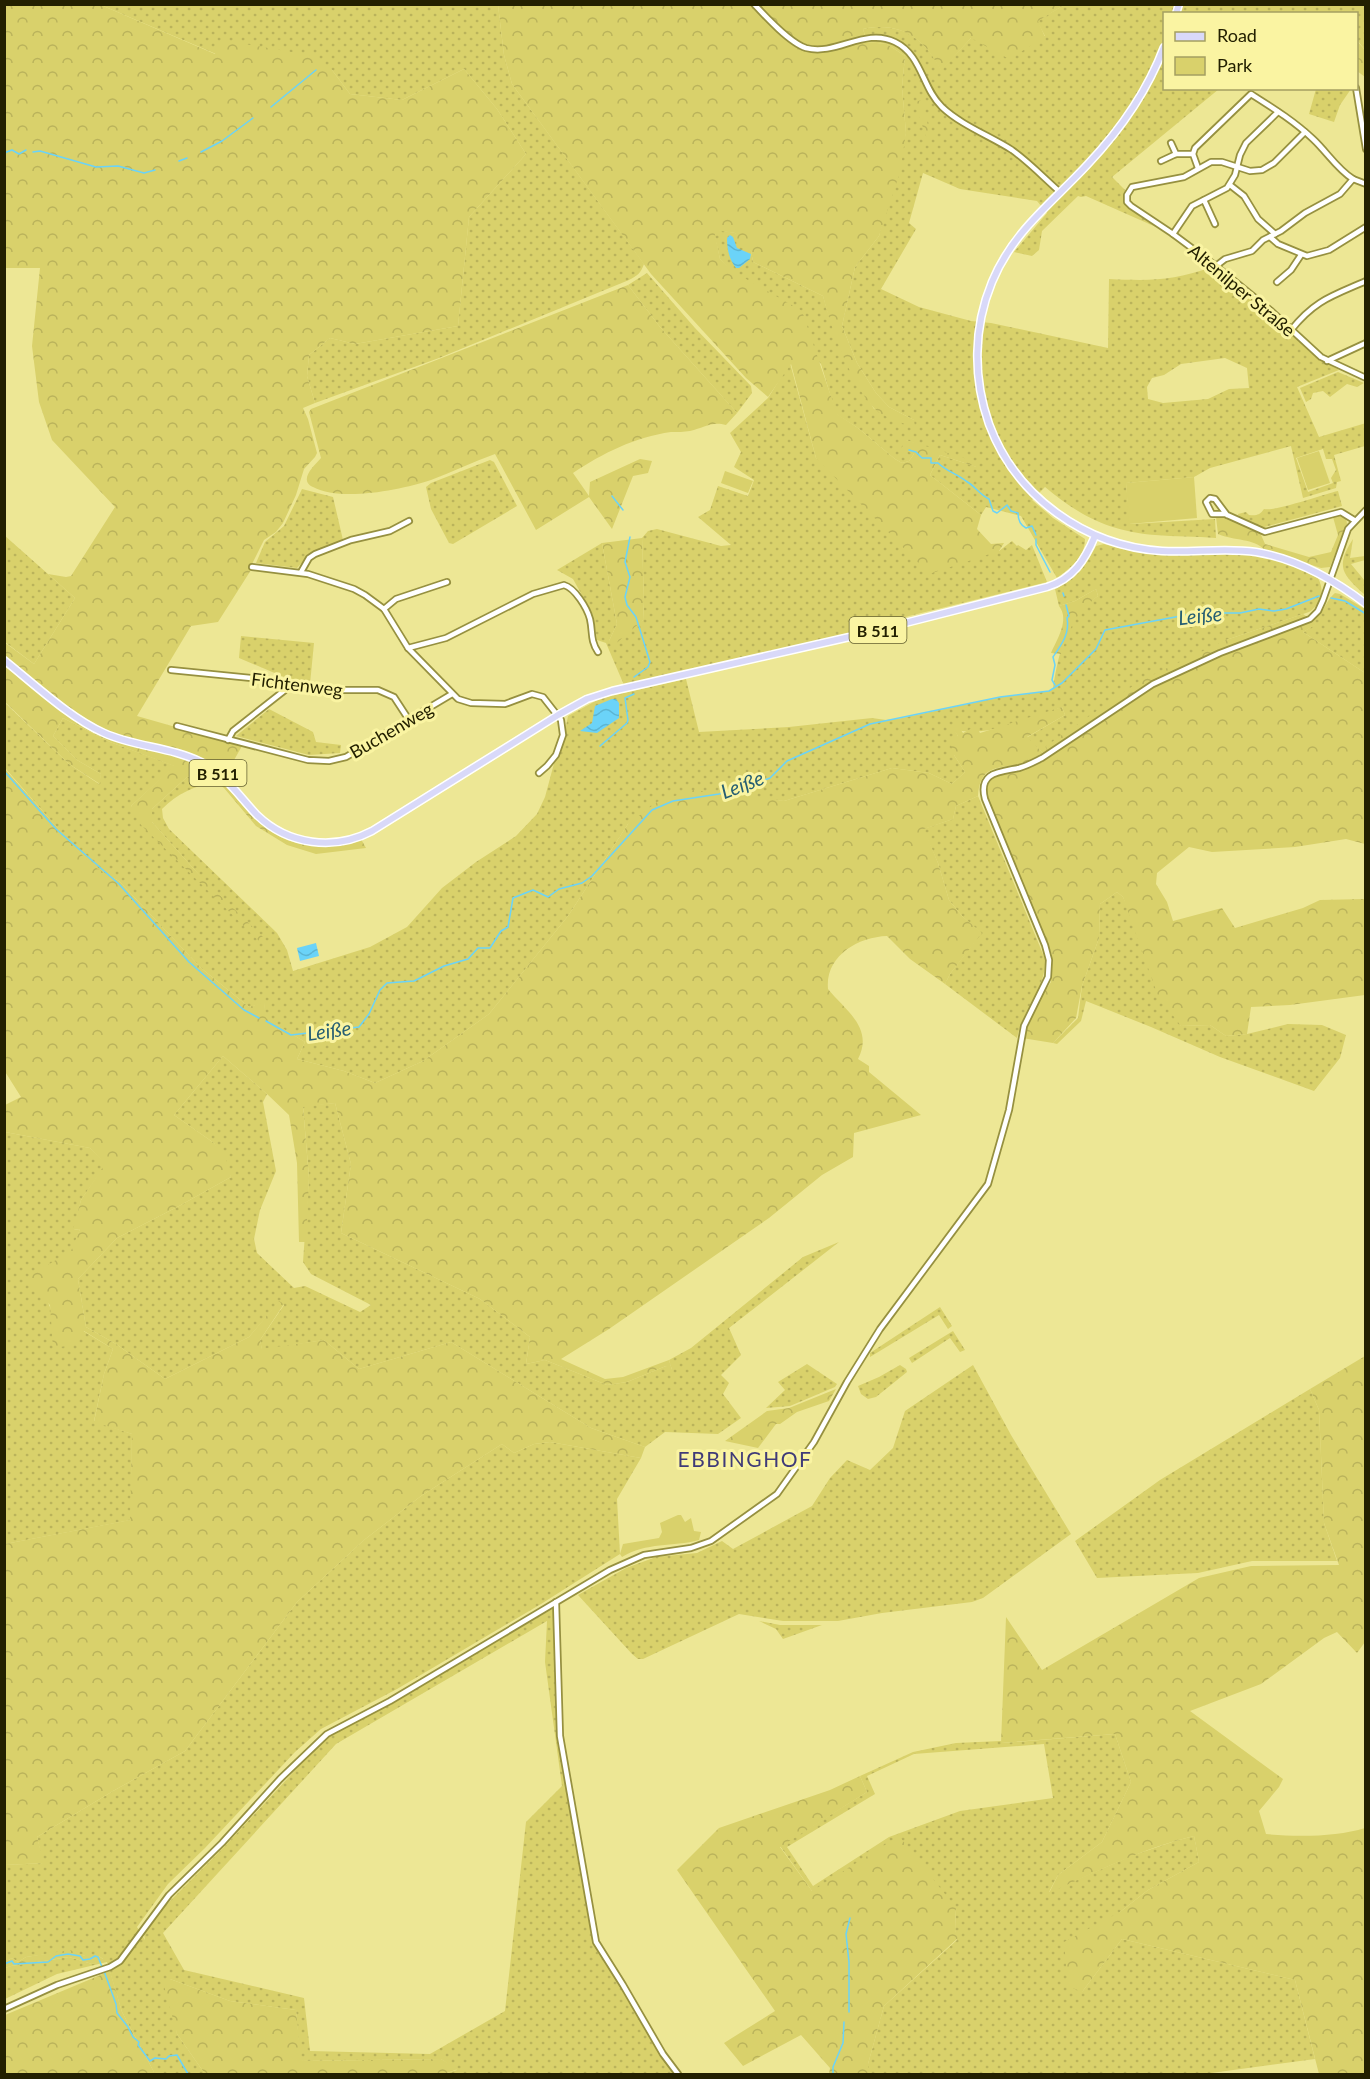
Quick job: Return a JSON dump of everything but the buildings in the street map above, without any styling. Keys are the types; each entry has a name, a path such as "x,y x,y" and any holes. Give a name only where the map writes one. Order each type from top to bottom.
{"main road":[{"path":"1163,49 1147,86 1127,118 1087,165 1028,225 999,267 987,296 977,348 978,374 985,408 1003,453 1025,484 1058,515 1095,536 1160,551 1256,552 1288,561 1331,579 1365,604"},
{"name":"B 511","path":"4,660 84,722 116,737 200,762 227,781 271,826 298,839 315,842 344,842 367,833 587,699 612,691 904,624 1054,585 1075,572 1085,558 1095,536"}],"street":[{"path":"754,4 797,43 807,48 824,48 872,37 886,38 899,44 909,51 917,62 932,96 943,108 1014,152 1060,192"},
{"path":"1356,90 1365,149"},
{"path":"1305,132 1275,163 1266,168 1250,171 1217,162 1198,168 1193,154 1198,144 1251,94 1293,121 1305,132 1335,164 1353,179 1365,184"},
{"path":"1173,234 1189,208 1195,203 1221,193 1230,185 1246,143 1278,112"},
{"path":"1171,142 1176,154"},
{"path":"1161,161 1176,154 1193,154"},
{"name":"Altenilper Straße","path":"1198,168 1184,177 1134,186 1127,195 1127,202 1216,266 1327,361 1365,378"},
{"path":"1216,266 1225,259 1250,252 1262,241 1305,213 1340,194 1353,179"},
{"path":"1230,185 1244,196 1275,242 1300,255 1307,256 1329,250 1365,227"},
{"path":"1204,200 1215,224"},
{"path":"1277,282 1291,270 1300,255"},
{"path":"1291,330 1304,314 1318,303 1365,281"},
{"path":"1327,361 1365,343"},
{"path":"1227,515 1215,499 1210,498 1206,502 1212,514 1227,515 1265,532 1341,512 1354,520"},
{"path":"4,2009 57,1985 106,1969 123,1958 165,1900 320,1739 339,1726 390,1701 599,1575 650,1553 687,1549 705,1544 777,1494 815,1440 847,1382 891,1312 948,1236 981,1197 988,1184 1010,1110 1024,1026 1046,983 1049,971 1045,945 986,799 983,788 987,778 995,773 1026,766 1042,758 1140,692 1171,675 1261,636 1305,622 1319,609 1348,529 1365,510"},
{"path":"301,572 309,558 315,554 351,540 390,531 409,521"},
{"path":"252,567 301,572 360,592 384,609 408,648 452,694"},
{"path":"384,609 396,599 447,582"},
{"path":"408,648 442,640 533,594 554,587 567,586 589,617 592,640 598,652"},
{"name":"Fichtenweg","path":"171,670 288,683 333,691 378,690 394,698 409,720"},
{"path":"228,740 233,732 285,690 288,683"},
{"name":"Buchenweg","path":"177,726 308,760 326,762 351,755 452,694 458,699 471,703 506,705 530,694 537,694 545,698 558,715"},
{"path":"539,772 551,762 561,746 563,727 558,715"},
{"path":"556,1602 560,1736 596,1942 624,1985 663,2054 678,2074"}],"green space":[{"path":"5,5 101,5 215,54 222,40 314,56 332,70 350,94 402,100 464,69 497,109 526,154 469,217 458,326 355,344 330,338 309,355 307,376 315,403 303,408 317,453 304,469 296,495 283,523 276,532 264,540 251,570 218,622 191,626 137,716 242,746 225,776 254,816 270,831 307,845 334,844 361,839 366,848 316,854 287,845 256,826 224,788 207,775 187,777 152,809 152,822 201,877 263,937 259,941 141,825 131,806 174,766 110,742 63,718 53,736 77,760 101,774 100,784 69,764 5,702 4,642 34,664 75,598 48,574 71,576 115,507 52,440 39,402 32,346 40,268 5,268"},
{"path":"101,5 498,5 504,55 512,84 644,264 643,267 629,280 439,358 315,403 307,376 309,355 330,338 355,344 458,326 469,217 526,154 497,109 464,69 402,100 350,94 332,70 216,54"},
{"path":"498,5 1064,5 1038,21 1045,37 1009,59 971,38 941,71 927,49 910,35 889,28 863,29 867,42 887,44 905,56 902,87 906,133 900,172 879,236 855,267 842,326 857,363 876,393 889,407 914,420 915,427 881,413 865,396 842,354 823,296 753,262 751,251 740,247 735,233 714,230 720,259 734,272 802,311 837,414 902,463 909,461 914,454 901,449 906,440 980,463 977,467 940,455 930,475 981,515 977,529 991,544 1004,543 999,551 929,574 816,458 791,364 768,397 746,378 651,274 512,84 504,55"},
{"path":"1064,5 1365,5 1365,50 1358,41 1358,12 1163,12 1163,90 1218,90 1112,177 1129,194 1126,203 1156,227 1086,196 1078,196 1042,231 1039,250 1032,256 1014,252 1047,213 1037,201 960,189 923,173 909,223 916,229 881,289 919,307 971,321 991,323 1108,348 1109,279 1161,279 1212,267 1267,312 1311,353 1339,370 1297,387 1319,437 1366,423 1365,446 1334,455 1341,481 1337,482 1336,488 1303,498 1291,446 1210,468 1194,477 1126,483 1130,524 1215,519 1216,538 1155,535 1109,526 1083,514 1045,487 1032,500 1053,518 1085,539 1080,557 1057,578 1021,516 986,507 981,515 930,475 940,455 977,467 906,440 914,454 909,461 902,463 858,428 836,414 821,364 720,259 713,229 735,233 751,251 753,262 823,296 844,354 874,409 914,420 889,407 876,393 857,363 842,326 855,267 879,236 906,133 902,87 905,56 887,44 867,42 863,29 889,28 910,34 927,49 941,70 971,38 1045,36 1037,21","holes":["1225,358 1247,368 1249,388 1229,389 1208,399 1163,403 1148,399 1147,387 1152,378 1164,375 1181,364","1323,449 1326,459 1332,459 1336,470 1331,478 1333,483 1308,492 1296,458"]},
{"path":"1358,42 1365,50 1365,77 1358,72"},
{"path":"1316,90 1350,90 1340,105 1334,122 1309,114"},
{"path":"922,100 931,138 927,139 914,102"},
{"path":"647,273 695,328 751,386 752,393 737,413 660,327 628,285"},
{"path":"628,285 660,327 737,413 726,425 712,424 690,431 658,434 632,442 573,473 589,496 590,482 640,459 652,461 648,473 633,476 612,529 589,497 536,530 495,454 431,480 388,491 339,494 313,487 307,481 311,469 321,458 309,412 311,409"},
{"path":"790,363 816,458 999,551 1012,541 1026,550 1032,545 1047,582 909,616 842,636 624,685 606,643 597,640 593,615 573,579 557,570 602,543 617,624 609,641 643,620 642,538 648,531 657,529 721,546 731,545 698,517 710,510 718,486 748,496 754,480 734,467 741,452 730,433 768,398"},
{"path":"1338,372 1364,383 1357,387 1347,384 1330,397 1323,391 1313,393 1311,399 1306,402 1300,388"},
{"path":"1319,451 1330,483 1308,490 1297,458"},
{"path":"490,460 494,462 517,506 453,544 449,543 431,509 426,487"},
{"path":"725,471 753,481 748,493 721,483"},
{"path":"1194,477 1197,518 1129,524 1126,483"},
{"path":"302,489 333,497 343,540 311,553 297,568 256,563 265,542 284,526"},
{"path":"1338,491 1342,506 1261,528 1239,518 1238,514 1246,512 1249,515 1256,515 1264,509"},
{"path":"1340,515 1346,517 1347,524 1330,567 1321,568 1265,550 1255,543 1218,534 1216,517 1224,517 1259,530 1265,544 1309,557 1331,552 1338,535 1333,517"},
{"path":"4,535 75,598 34,664 5,642"},
{"path":"642,538 643,620 612,647 609,641 617,624 602,543"},
{"path":"1353,539 1350,558 1365,556 1365,560 1351,564 1365,581 1365,595 1344,570 1344,557"},
{"path":"1104,544 1154,554 1239,553 1257,555 1288,564 1318,578 1322,593 1317,605 1309,612 1226,640 1048,757 1026,738 1065,715 1062,707 1008,726 978,731 954,729 958,736 954,755 965,772 952,784 929,773 892,768 784,801 748,798 628,824 568,916 489,1014 423,1061 375,1083 344,1071 297,1059 305,1042 265,1018 264,1003 249,1007 201,968 119,881 91,866 5,768 4,702 69,764 99,784 101,774 77,760 53,736 63,718 110,742 175,766 131,806 201,877 152,822 152,809 187,777 207,775 214,782 174,799 162,809 163,818 169,829 277,933 287,950 293,971 370,947 407,927 442,888 516,836 537,814 545,797 560,741 563,741 568,716 601,698 686,679 699,732 789,727 872,718 886,720 1000,697 1049,691 1053,688 1059,657 1071,625 1085,606 1098,596 1096,589 1075,601 1059,606 1055,589 1079,572 1096,546"},
{"path":"1096,589 1098,596 1074,622 1061,654 1051,653 1063,623 1059,606 1075,601"},
{"path":"1335,593 1365,609 1365,673 1303,632 1316,624 1311,620 1323,610"},
{"path":"1303,614 1317,624 1303,632 1365,673 1365,844 1346,839 1295,847 1212,852 1189,847 1157,873 1156,884 1167,902 1173,921 1222,908 1235,928 1303,908 1320,900 1365,899 1365,995 1290,1005 1251,1007 1247,1034 1226,1036 1210,1025 1181,1026 1158,996 1123,897 1117,892 1100,904 1099,938 1082,986 1076,1018 1053,1043 1022,1038 1028,1017 1051,982 1052,955 986,797 989,781 1000,774 1031,767 1042,761 1048,757 1046,746 1140,681 1226,640"},
{"path":"241,636 314,643 310,684 291,680 239,658"},
{"path":"1062,707 1065,715 1027,737 1045,755 1027,763 1001,767 988,772 983,777 978,796 956,806 953,819 924,829 938,863 949,900 962,916 982,933 950,974 945,984 910,959 887,936 865,940 846,950 832,967 828,977 828,989 850,1013 860,1029 863,1038 858,1059 869,1066 869,1072 921,1115 854,1133 853,1157 822,1175 769,1218 609,1329 561,1359 605,1379 623,1377 669,1360 672,1370 668,1371 666,1366 627,1382 607,1385 545,1360 526,1364 530,1337 480,1299 341,1233 351,1164 335,1103 303,1107 309,1178 306,1242 299,1242 297,1163 289,1115 223,1056 174,1115 214,1143 226,1159 231,1177 117,1238 78,1279 86,1327 116,1344 165,1379 249,1337 279,1301 284,1304 260,1340 262,1349 324,1340 359,1369 451,1342 591,1428 645,1447 641,1458 550,1442 534,1444 514,1453 502,1444 421,1496 364,1540 297,1602 185,1751 37,1837 44,1863 5,1865 5,1544 130,1520 132,1434 94,1422 104,1374 113,1349 84,1331 73,1345 53,1348 50,1305 29,1285 27,1280 31,1275 71,1251 80,1229 73,1230 81,1200 105,1164 90,1148 5,1132 5,1105 21,1097 4,1070 4,768 91,865 119,881 201,968 249,1007 264,1002 266,1018 305,1042 297,1059 344,1071 375,1083 423,1061 489,1014 568,916 628,824 657,802 693,790 784,801 892,768 929,773 952,784 965,772 954,755 950,741 958,736 953,729 958,726 963,733 976,726 980,733"},
{"path":"269,709 313,732 316,742 341,745 340,753 309,755 236,736"},
{"path":"978,796 1045,959 1045,969 1039,988 1024,1017 1017,1038 945,984 981,933 962,916 949,900 938,863 923,829 953,819 956,806"},
{"path":"1117,892 1123,897 1181,1026 1210,1025 1226,1036 1247,1034 1288,1024 1322,1025 1346,1035 1340,1058 1314,1091 1220,1057 1086,1001 1081,1021 1057,1044 1053,1043 1078,1018 1082,986 1099,938 1100,904"},
{"path":"223,1056 267,1094 263,1102 276,1171 260,1210 254,1239 257,1253 294,1288 305,1286 360,1312 371,1305 311,1274 303,1262 309,1178 303,1106 335,1103 351,1164 341,1233 480,1299 530,1337 526,1364 545,1360 607,1385 627,1382 666,1366 672,1370 669,1360 691,1348 803,1257 839,1242 729,1328 741,1355 721,1375 729,1383 723,1394 741,1418 718,1434 665,1432 645,1447 591,1428 451,1342 359,1369 324,1340 262,1350 260,1340 284,1305 279,1302 249,1337 165,1379 116,1344 86,1327 78,1279 117,1238 231,1177 214,1143 174,1115"},
{"path":"5,1132 90,1148 106,1164 81,1200 74,1230 80,1229 73,1249 47,1300 52,1312 113,1349 104,1374 94,1421 132,1434 131,1520 5,1544"},
{"path":"940,1307 952,1326 948,1329 939,1315 870,1357 870,1353"},
{"path":"953,1331 965,1350 960,1352 950,1338 912,1363 909,1358"},
{"path":"1365,1356 1365,1642 1357,1653 1337,1632 1324,1638 1261,1684 1190,1711 1283,1779 1259,1811 1266,1834 1316,1836 1365,1828 1365,2074 1319,2074 1295,1980 1122,1939 1082,1992 1068,1986 1064,1942 1120,1912 1148,1890 1199,1862 1194,1836 1138,1854 1049,1893 1058,1875 1102,1842 1131,1782 1115,1734 1001,1743 1006,1617 1042,1670 1199,1578 1251,1566 1339,1565 1324,1523 1319,1410 1310,1389"},
{"path":"807,1364 837,1384 835,1387 790,1406 766,1408 785,1390 778,1382"},
{"path":"900,1365 907,1372 876,1397 868,1399 861,1394 858,1386"},
{"path":"973,1365 1011,1435 1071,1534 983,1598 972,1602 838,1621 783,1621 739,1614 643,1659 638,1659 578,1595 626,1568 656,1557 697,1553 722,1541 733,1549 812,1506 830,1478 847,1460 870,1470 893,1448 905,1411"},
{"path":"836,1389 829,1401 797,1412 780,1424 776,1424 758,1448 725,1441 767,1411 789,1408"},
{"path":"1310,1389 1319,1410 1324,1523 1337,1561 1252,1561 1198,1573 1097,1578 1075,1541 1160,1480"},
{"path":"550,1442 641,1458 617,1499 620,1554 541,1604 397,1689 321,1729 295,1752 168,1884 137,1927 145,1940 144,1934 165,1906 227,1844 311,1753 331,1735 378,1711 554,1608 557,1731 595,1945 675,2074 444,2074 457,2070 441,2059 300,2061 296,2010 230,2001 170,1979 177,2034 205,2074 155,2074 122,2012 107,1962 57,1974 5,1999 5,1968 69,1957 92,1964 103,1959 99,1956 85,1956 70,1951 26,1957 18,1962 12,1958 5,1962 5,1865 43,1863 37,1837 185,1751 297,1602 364,1540 421,1496 502,1444 514,1453 534,1444","holes":["547,1621 545,1662 562,1786 526,1822 505,2011 430,2054 310,2051 304,1998 184,1970 163,1933 336,1744"]},
{"path":"681,1515 685,1522 691,1518 694,1531 701,1532 699,1540 640,1549 622,1557 620,1554 623,1544 659,1538 662,1532 660,1523"},
{"path":"759,1621 780,1625 822,1625 783,1639 776,1629"},
{"path":"1115,1734 1131,1782 1102,1842 1058,1875 1049,1892 1131,1856 1194,1836 1199,1862 1148,1890 1120,1912 1082,1992 1122,1939 1295,1980 1315,2059 1204,2074 868,2074 868,2064 884,2006 957,1940 956,1908 812,1891 780,1846 867,1792 860,1776 913,1752 956,1743 1001,1741 1002,1743","holes":["1044,1744 1053,1798 960,1811 889,1837 813,1886 787,1847 875,1794 867,1776 914,1754"]},
{"path":"860,1776 867,1792 780,1847 812,1891 899,1836 956,1908 955,1930 958,1938 884,2006 868,2064 868,2074 829,2074 830,2068 801,2035 743,2066 724,2043 775,2011 677,1870 719,1828 830,1790"},
{"path":"70,1950 85,1956 99,1956 104,1960 92,1964 69,1957 5,1968 5,1962 12,1958 18,1962 26,1957"},
{"path":"110,1971 122,2012 155,2074 5,2074 5,2015"},
{"path":"170,1979 230,2001 296,2010 301,2061 441,2059 458,2069 444,2074 205,2074 177,2034 163,1982"}],"water":[{"path":"730,235 737,248 751,254 750,259 739,268 736,268 729,254 727,238"},
{"path":"616,699 619,703 619,718 597,733 580,731 592,723 595,706"},
{"path":"316,943 319,956 300,961 297,948"}],"waterway":[{"path":"271,107 316,70"},
{"path":"201,152 222,141 253,118"},
{"path":"4,153 12,150 19,154 26,150"},
{"path":"33,152 40,151 96,167 118,166 144,173 155,170"},
{"path":"179,161 187,158"},
{"path":"909,450 916,452 922,458 931,458 931,463 938,463 969,483 989,499 993,511 997,513 1007,505 1011,511 1018,513 1024,527 1032,526 1036,535"},
{"path":"612,496 623,510"},
{"path":"630,537 625,562 630,577 625,597 627,605 636,617 650,662 648,667 634,677"},
{"path":"1036,539 1036,545 1050,572"},
{"name":"Leiße","path":"266,1021 291,1035 359,1027 369,1014 380,990 387,983 414,981 444,966 468,959 478,948 490,948 501,931 508,927 513,898 533,890 548,897 559,889 582,883 592,876 652,810 673,801 719,794 770,778 787,761 870,724 1000,697 1049,691 1062,683 1096,649 1105,630 1197,613 1240,613 1259,609 1274,611 1286,609 1319,596"},
{"name":"Leiße","path":"1331,598 1345,601 1366,614"},
{"path":"1055,685 1052,680 1055,665 1053,657 1066,634 1069,616 1066,605"},
{"path":"600,746 627,723 625,698 634,694"},
{"name":"Leiße","path":"4,771 56,829 119,884 189,962 244,1010 259,1018"},
{"path":"849,2012 849,1962 846,1934 850,1918"},
{"path":"4,1964 12,1961 14,1964 48,1962 56,1956 68,1954 80,1956 83,1960 98,1957 102,1967"},
{"path":"104,1971 117,2013 150,2061 155,2058 166,2059 177,2055 188,2074"},
{"path":"833,2074 833,2067 843,2043 844,2022"}],"district":[{"name":"EBBINGHOF","path":"745,1458"}]}
